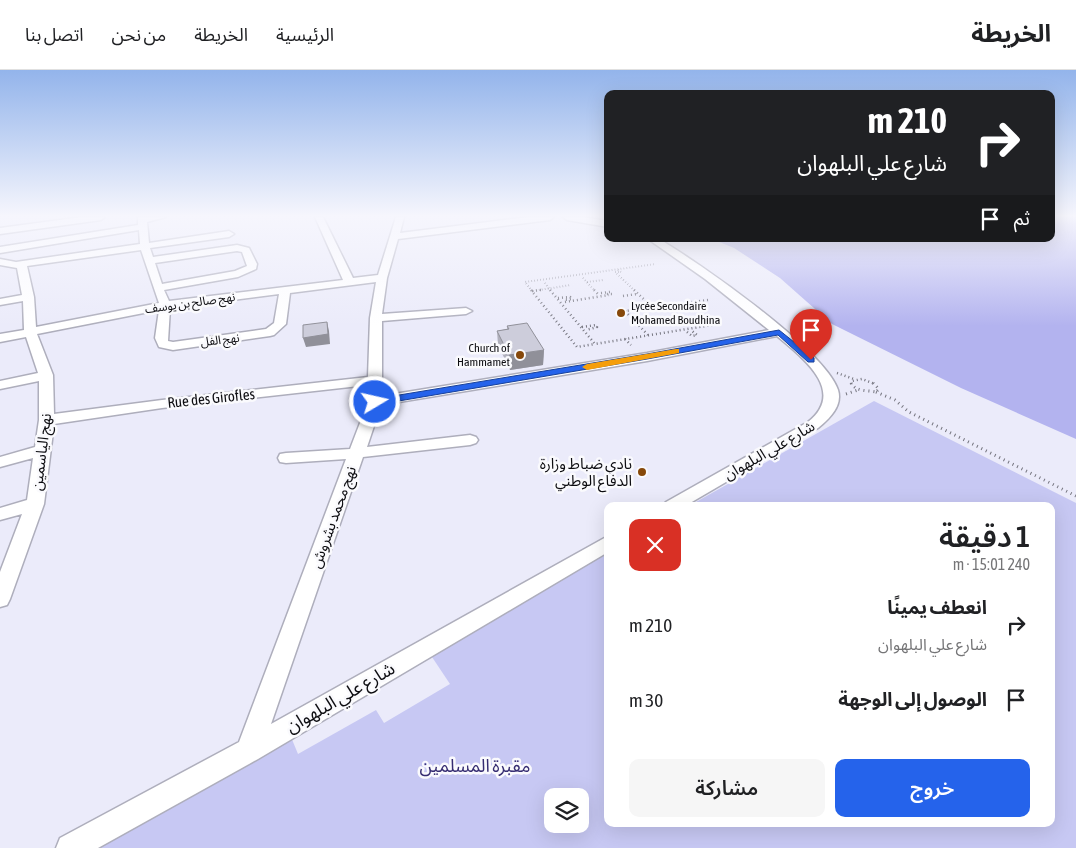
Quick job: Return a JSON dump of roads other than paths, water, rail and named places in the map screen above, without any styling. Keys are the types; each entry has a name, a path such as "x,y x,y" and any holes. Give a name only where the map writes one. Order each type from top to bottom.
{"street":[{"path":"0,270 19,265 101,253"},
{"path":"147,253 165,305"},
{"path":"149,261 201,253"},
{"path":"158,288 246,271 252,267 247,253"},
{"path":"336,253 349,282"},
{"name":"نهج محمد بشروش","path":"249,750 375,402 376,318 382,278 389,253"},
{"name":"شارع علي البلهوان","path":"674,253 779,332 824,374 830,384 832,395 828,411 813,425 679,502"},
{"path":"0,262 19,265"},
{"name":"نهج الياسمين","path":"0,599 35,504 47,420 46,375 30,332 28,297 19,265"},
{"name":"نهج صالح بن يوسف","path":"0,338 165,305 382,278"},
{"name":"نهج الفل","path":"165,305 161,342 167,346 264,335 280,324 285,290"},
{"path":"0,302 28,297"},
{"path":"376,318 466,311"},
{"path":"375,402 647,357 779,332"},
{"path":"0,385 46,375"},
{"name":"Rue des Girofles","path":"47,420 162,404 375,380"},
{"path":"286,458 356,453 470,440"},
{"path":"0,462 44,450"},
{"path":"0,514 35,504"},
{"name":"شارع علي البلهوان","path":"70,848 249,750 604,545"}],"place":[{"name":"Lycée Secondaire Mohamed Boudhina","path":"621,313"},
{"name":"Church of Hammamet","path":"520,355"},
{"name":"نادي ضباط وزارة الدفاع الوطني","path":"642,472"}],"park label":[{"name":"مقبرة المسلمين","path":"475,765"}]}
